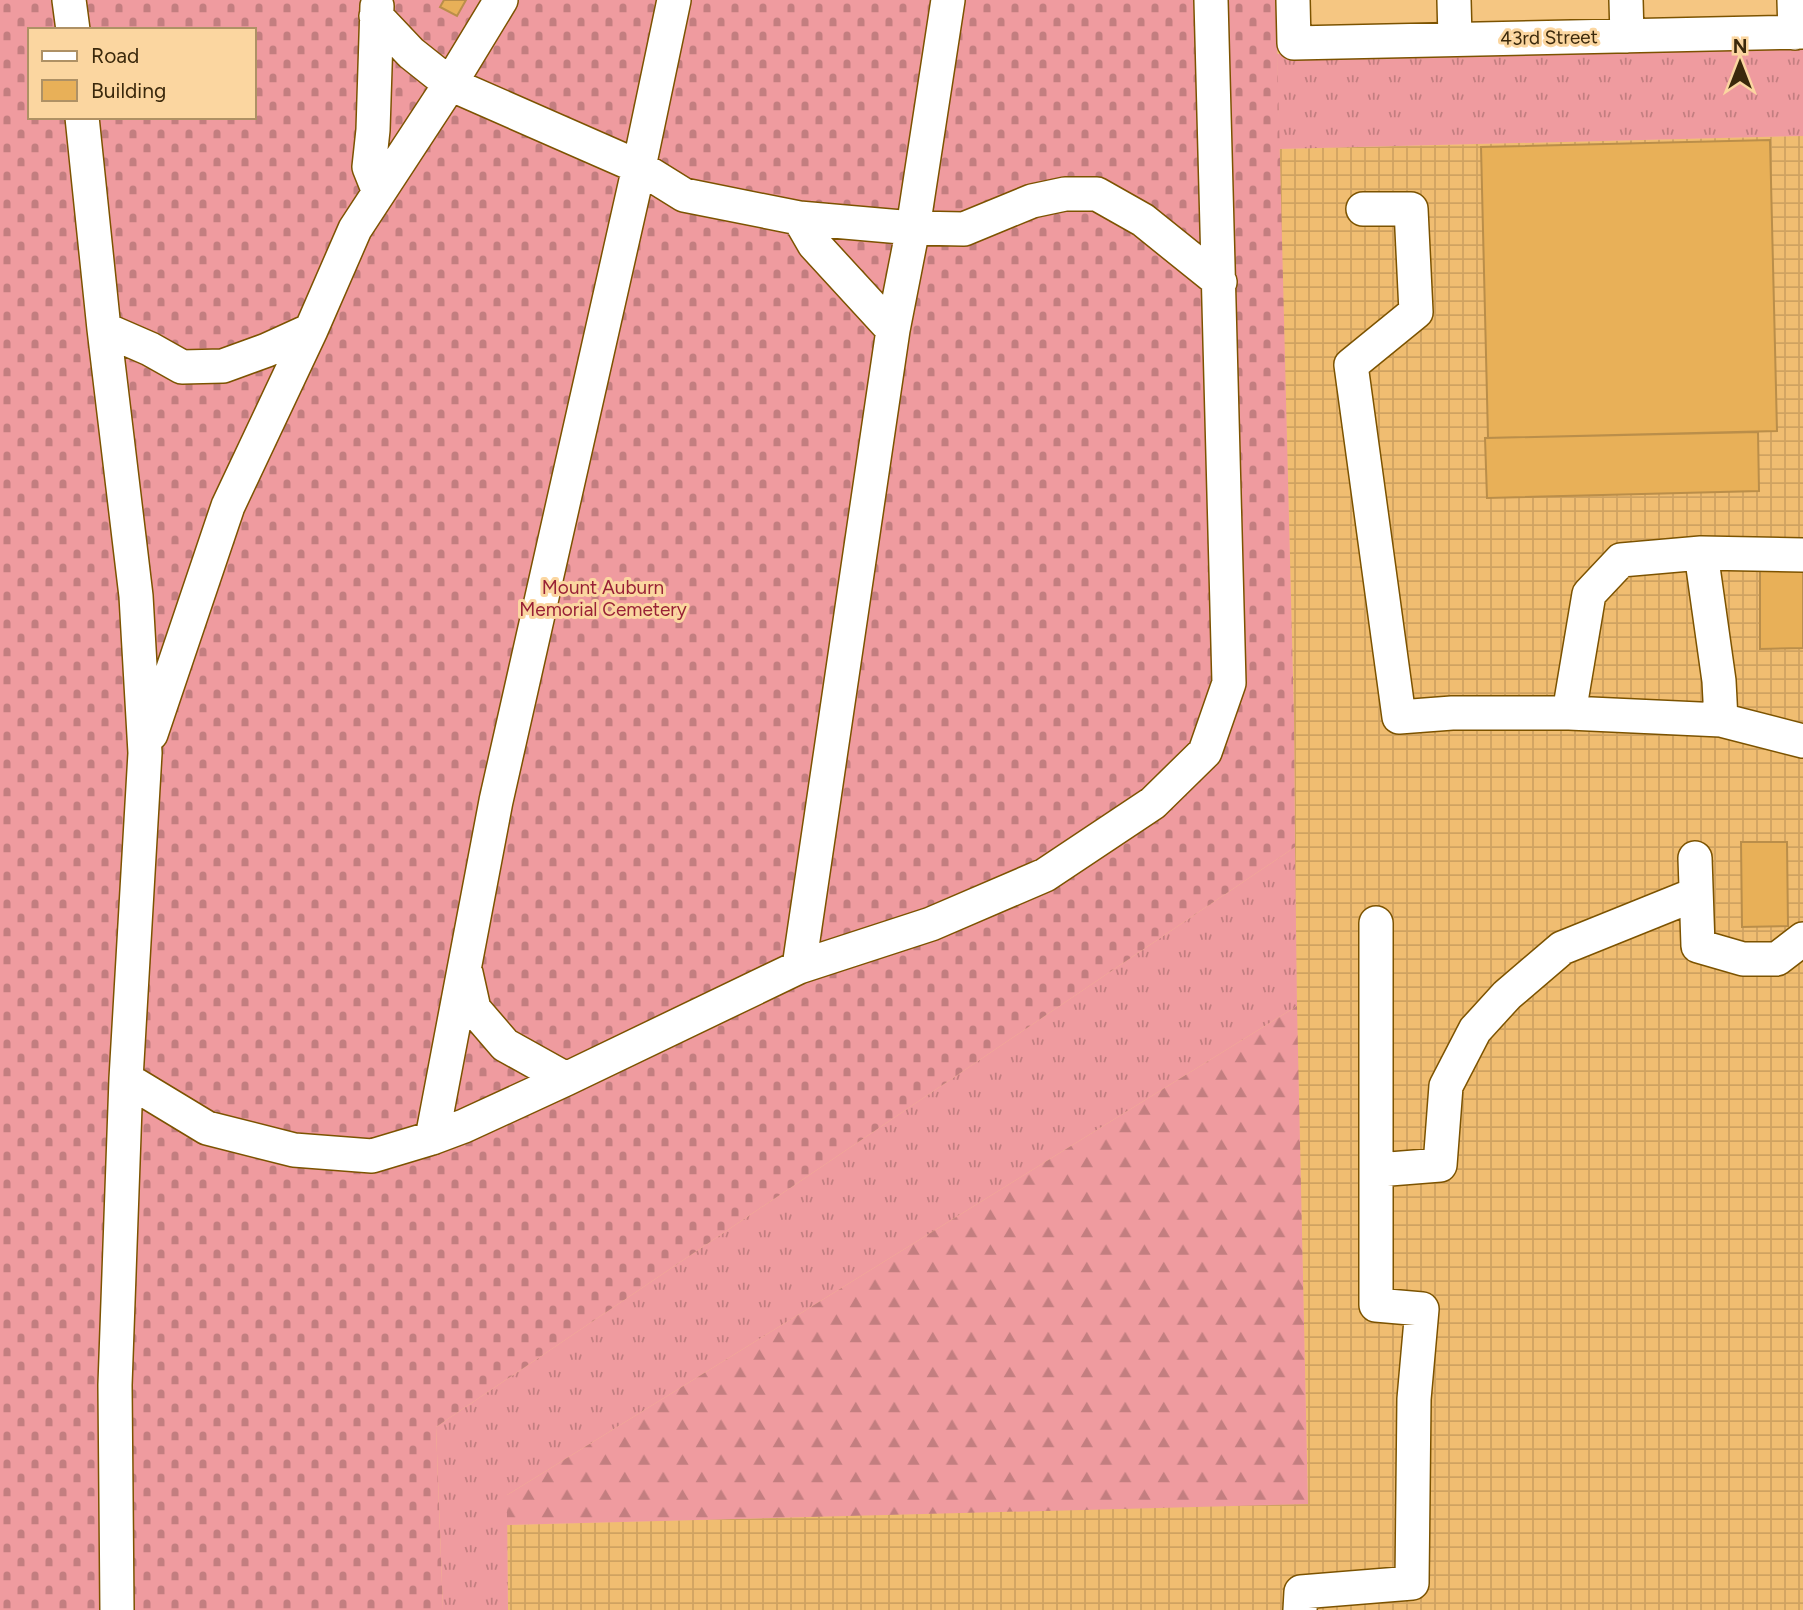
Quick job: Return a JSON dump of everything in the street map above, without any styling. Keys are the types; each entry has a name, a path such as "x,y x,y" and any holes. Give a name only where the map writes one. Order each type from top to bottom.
{"street":[{"path":"69,0 73,28"},
{"path":"145,753 228,506 312,330 355,229 450,84 501,0"},
{"path":"432,1138 496,801 674,0"},
{"path":"799,967 893,330 913,228 947,0"},
{"path":"127,1079 207,1128 294,1150 372,1156 432,1138 566,1079 799,967 931,925 1045,875 1153,803 1205,752 1229,682 1211,0"},
{"name":"43rd Street","path":"1293,0 1294,43 1799,32"},
{"path":"1454,0 1455,39"},
{"path":"1626,0 1626,36"},
{"path":"1794,0 1799,32"},
{"path":"377,8 411,53 450,84 639,167 684,195 799,218 913,228 964,229 1032,201 1065,194 1097,194 1143,220 1220,282"},
{"path":"377,8 373,130 369,167 379,192"},
{"path":"82,119 136,596 145,753 127,1079 115,1385 117,1610"},
{"path":"1363,209 1411,209 1416,312 1351,365 1399,716 1569,713 1721,720 1803,741"},
{"path":"799,218 814,244 893,330"},
{"path":"104,329 150,349 182,367 223,366 312,330"},
{"path":"1569,713 1589,594 1621,560 1701,553 1803,555"},
{"path":"1701,553 1721,720"},
{"path":"1695,858 1698,946 1743,959 1777,959 1803,939"},
{"path":"1377,1170 1440,1165 1446,1086 1475,1030 1507,995 1562,948 1696,894"},
{"path":"1300,1610 1301,1592 1412,1583 1414,1399 1422,1309 1376,1305 1376,923"},
{"path":"465,966 474,1009 505,1045 566,1079"}],"shaded area":[{"path":"1803,136 1803,1610 508,1610 507,1525 1308,1503 1296,981 1294,718 1279,149"}],"green space":[{"name":"Mount Auburn Memorial Cemetery","path":"0,0 1276,0 1295,847 436,1427 443,1610 0,1610"},
{"path":"1803,43 1803,136 1279,149 1277,54"},
{"path":"1295,847 1297,1006 507,1495 508,1610 443,1610 436,1427"},
{"path":"1297,1006 1308,1504 507,1525 507,1495"}],"building":[{"path":"444,0 466,0 457,16 440,7"},
{"path":"1770,140 1777,431 1488,438 1481,147"},
{"path":"1758,432 1759,491 1487,498 1485,438"},
{"path":"1760,568 1803,568 1803,648 1760,649"},
{"path":"1741,842 1787,842 1788,926 1742,927"}]}
